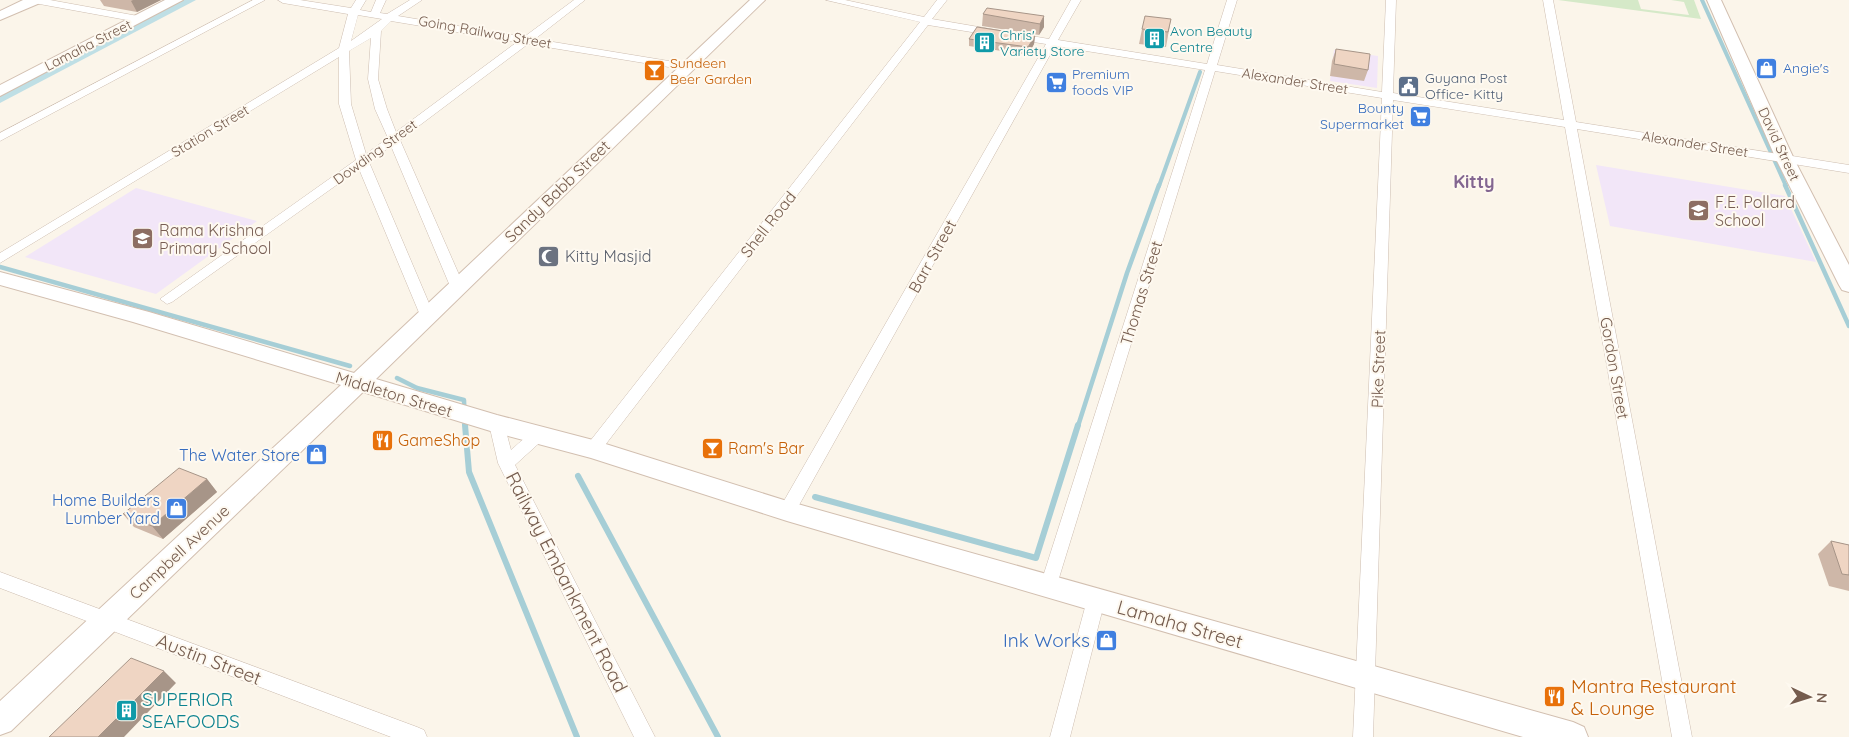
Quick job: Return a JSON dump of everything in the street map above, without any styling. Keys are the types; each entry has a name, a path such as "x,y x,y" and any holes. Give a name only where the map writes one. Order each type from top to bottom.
{"street":[{"path":"0,16 34,0 138,19"},
{"name":"Lamaha Street","path":"0,91 176,0"},
{"path":"0,138 260,0"},
{"name":"Going Railway Street","path":"283,0 391,16 687,67"},
{"path":"361,0 354,11 344,49 345,104 362,161 427,315"},
{"path":"375,14 381,0"},
{"name":"Station Street","path":"1,263 376,30 391,16 417,0"},
{"name":"Dowding Street","path":"167,299 394,139 580,0"},
{"name":"Sandy Babb Street","path":"358,383 457,286 758,0"},
{"name":"Alexander Street","path":"831,0 1052,43 1783,158"},
{"name":"Shell Road","path":"593,449 942,0"},
{"name":"Barr Street","path":"787,511 1076,0"},
{"name":"Thomas Street","path":"1049,586 1232,0"},
{"name":"Pike Street","path":"1363,737 1367,678 1391,0"},
{"name":"Gordon Street","path":"1548,0 1682,737"},
{"name":"David Street","path":"1714,0 1783,158 1849,285"},
{"path":"376,30 373,79 394,139 457,286"},
{"path":"1783,158 1849,169"},
{"name":"Middleton Street","path":"1,263 141,317 497,424 593,449 787,511"},
{"name":"Campbell Avenue","path":"0,721 358,383"},
{"name":"Railway Embankment Road","path":"497,424 506,463 645,737"},
{"path":"506,463 540,436"},
{"name":"Lamaha Street","path":"787,511 1573,737"},
{"name":"Austin Street","path":"0,580 417,737"},
{"path":"1060,737 1096,600"}],"shaded area":[{"path":"1334,50 1378,56 1377,88 1330,81"},
{"name":"F.E. Pollard School","path":"1596,165 1785,196 1816,262 1610,226"},
{"name":"Rama Krishna Primary School","path":"136,188 257,221 156,294 25,257"}],"green space":[{"path":"1558,0 1638,0 1641,9 1689,15 1684,2 1671,0 1694,0 1701,19"}],"building":[{"path":"987,8 1044,16 1040,24 983,14"},
{"path":"1145,16 1171,19 1168,32 1142,29"},
{"path":"977,27 1035,36 1028,47 969,39"},
{"path":"1336,49 1370,54 1368,70 1334,64"},
{"path":"179,468 207,479 152,526 123,514"},
{"path":"1831,541 1849,545 1849,575 1842,574"},
{"path":"131,658 164,671 98,737 49,737"}],"waterway":[{"path":"0,99 190,0"},
{"path":"1702,0 1786,186"},
{"path":"1159,186 1200,72"},
{"path":"1078,426 1127,273 1159,185"},
{"path":"1785,185 1849,326"},
{"path":"0,267 350,366"},
{"path":"397,378 417,388 464,400 465,426"},
{"path":"465,425 469,472 577,737"},
{"path":"815,497 1036,558 1078,425"},
{"path":"578,476 718,737"}],"place":[{"name":"Avon Beauty Centre","path":"1154,39"},
{"name":"Chris' Variety Store","path":"984,43"},
{"name":"Angie's","path":"1767,68"},
{"name":"Sundeen Beer Garden","path":"654,71"},
{"name":"Premium foods VIP","path":"1056,82"},
{"name":"Guyana Post Office- Kitty","path":"1409,86"},
{"name":"Bounty Supermarket","path":"1420,116"},
{"name":"F.E. Pollard School","path":"1699,211"},
{"name":"Rama Krishna Primary School","path":"143,239"},
{"name":"Kitty Masjid","path":"549,256"},
{"name":"GameShop","path":"382,440"},
{"name":"Ram's Bar","path":"712,448"},
{"name":"The Water Store","path":"316,455"},
{"name":"Home Builders Lumber Yard","path":"176,509"},
{"name":"Ink Works","path":"1106,640"},
{"name":"Mantra Restaurant & Lounge","path":"1555,697"},
{"name":"SUPERIOR SEAFOODS","path":"126,710"}],"district":[{"name":"Kitty","path":"1474,181"}]}
